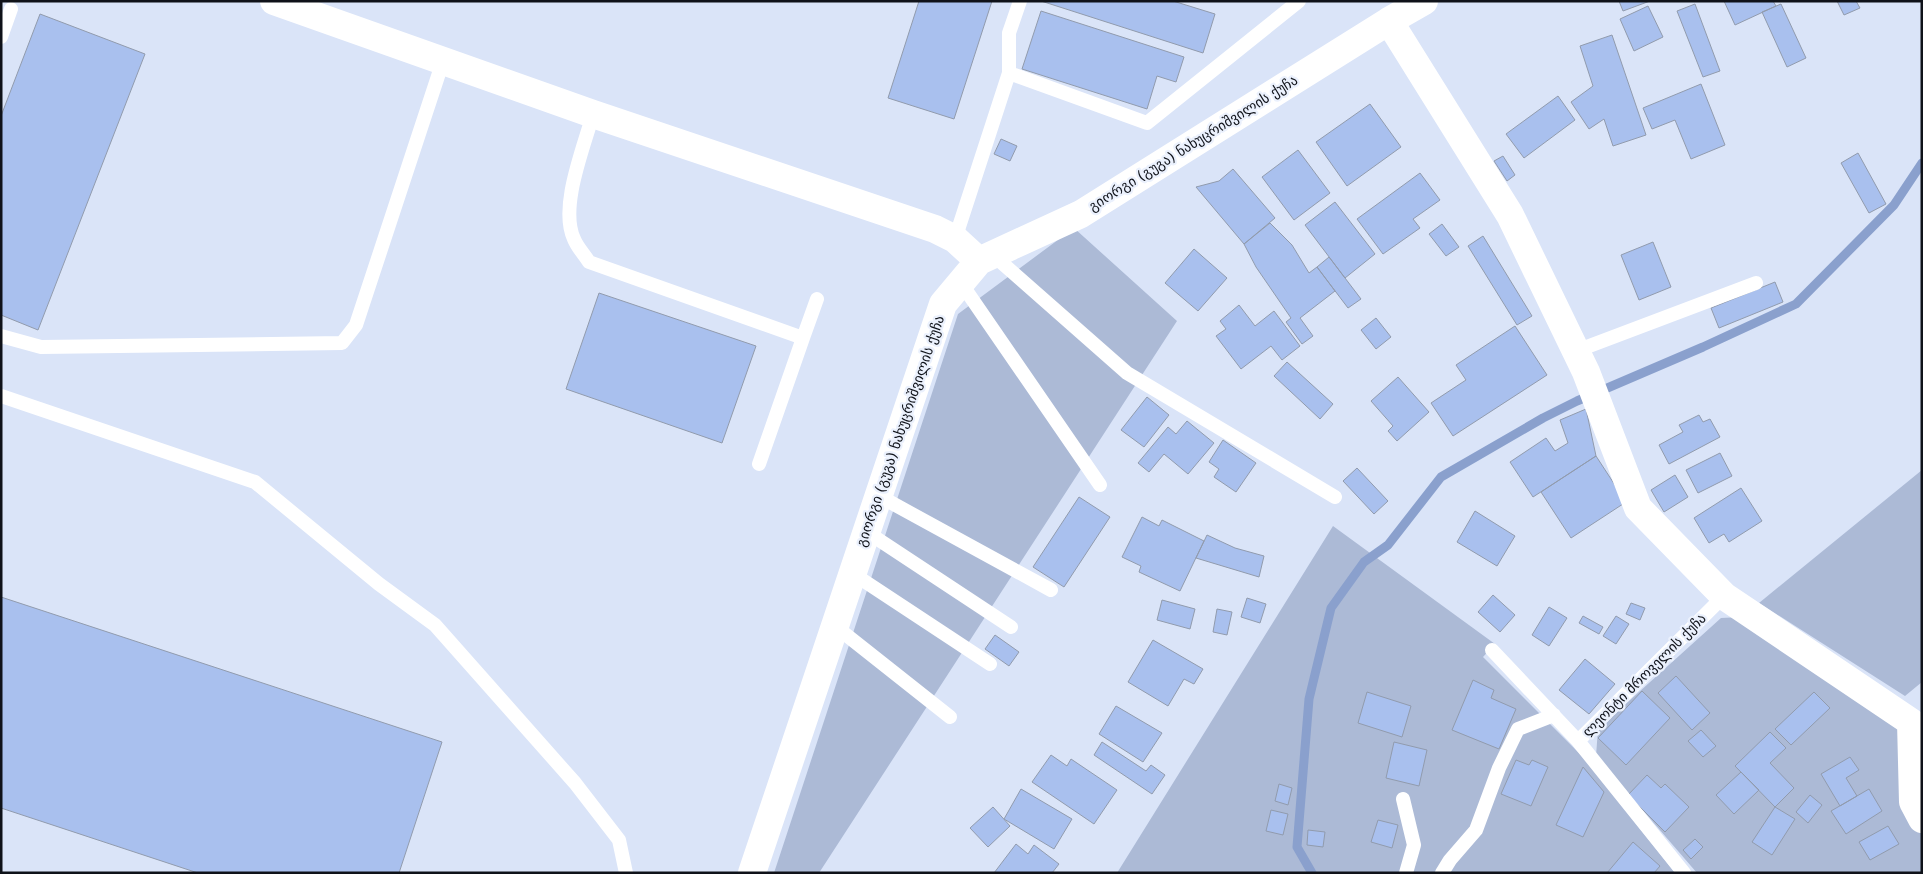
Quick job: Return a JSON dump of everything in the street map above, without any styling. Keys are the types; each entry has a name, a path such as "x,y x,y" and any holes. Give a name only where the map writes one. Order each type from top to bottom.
{"street":[{"path":"274,1 593,114 936,229 986,258"},
{"name":"გიორგი (გუგა) ნახუცრიშვილის ქუჩა","path":"752,873 943,304 986,258 1081,214 1424,1"},
{"path":"1389,21 1510,215 1581,361 1606,420 1638,508 1724,596 1916,717 1913,802 1922,819"}],"lane":[{"path":"954,239 1009,73 1010,33 1020,1"},
{"path":"1009,73 1147,123 1299,1"},
{"path":"1,36 11,9"},
{"path":"1,336 41,347 342,343 356,325 443,61"},
{"path":"593,114 571,192 568,214 573,239 589,262 803,338"},
{"path":"986,258 1127,373 1335,497"},
{"path":"961,283 1100,485"},
{"path":"1581,361 1756,283"},
{"path":"759,464 817,299"},
{"path":"1,396 255,482 379,584 435,625 586,797 619,840 626,873"},
{"path":"879,496 1051,590"},
{"path":"867,532 1011,627"},
{"path":"852,574 990,664"},
{"name":"ლეონტი მროველის ქუჩა","path":"1684,873 1578,741 1724,596"},
{"path":"835,626 950,717"},
{"path":"1492,650 1578,741"},
{"path":"1442,873 1450,860 1476,830 1498,768 1518,729 1554,715"},
{"path":"1403,798 1414,845 1406,873"}],"shaded area":[{"path":"1074,228 1177,321 819,873 774,873 958,314"},
{"path":"1922,470 1922,682 1905,696 1759,603"},
{"path":"1333,526 1495,644 1483,657 1585,759 1675,873 1117,873"},
{"path":"1742,617 1902,726 1922,829 1922,873 1697,873 1596,756 1598,729 1721,618"}],"building":[{"path":"919,1 992,1 954,119 888,98"},
{"path":"1041,1 1173,1 1215,14 1203,53"},
{"path":"1619,1 1650,1 1623,11"},
{"path":"1724,1 1773,1 1776,6 1735,25"},
{"path":"1837,1 1856,1 1860,8 1844,15"},
{"path":"1695,4 1720,71 1703,77 1677,11"},
{"path":"1781,4 1806,58 1787,67 1762,12"},
{"path":"1648,6 1663,37 1634,51 1620,19"},
{"path":"1041,11 1184,57 1176,82 1157,76 1147,109 1022,69"},
{"path":"40,14 145,54 38,330 1,315 1,116"},
{"path":"1612,35 1646,135 1613,146 1604,119 1589,129 1571,102 1593,86 1580,46"},
{"path":"1701,84 1725,145 1691,159 1675,120 1652,129 1643,108"},
{"path":"1558,96 1575,120 1524,158 1506,134"},
{"path":"1370,104 1401,147 1347,186 1316,142"},
{"path":"1001,139 1017,146 1010,161 994,154"},
{"path":"1298,150 1330,193 1294,220 1262,177"},
{"path":"1858,153 1886,204 1869,213 1841,163"},
{"path":"1503,156 1515,175 1507,181 1494,161"},
{"path":"1233,169 1275,218 1244,244 1196,187 1219,181"},
{"path":"1420,173 1440,200 1413,219 1420,228 1383,254 1357,219"},
{"path":"1335,202 1375,254 1345,278 1305,225"},
{"path":"1270,223 1292,245 1309,273 1317,267 1335,291 1300,318 1313,336 1302,344 1286,322 1291,318 1256,267 1244,244"},
{"path":"1442,224 1459,247 1446,256 1429,234"},
{"path":"1483,236 1532,316 1517,325 1468,246"},
{"path":"1653,242 1671,287 1639,300 1621,255"},
{"path":"1194,249 1227,278 1198,311 1165,283"},
{"path":"1329,257 1361,299 1348,308 1317,267"},
{"path":"1775,282 1783,302 1719,328 1711,308"},
{"path":"599,293 756,346 722,443 566,389"},
{"path":"1239,305 1255,326 1274,311 1300,346 1282,360 1271,346 1241,369 1216,336 1226,329 1220,321"},
{"path":"1376,318 1391,337 1376,349 1361,330"},
{"path":"1515,326 1547,375 1453,436 1431,403 1466,380 1456,365"},
{"path":"1287,362 1333,404 1320,419 1274,376"},
{"path":"1398,377 1429,412 1397,441 1388,431 1393,426 1371,401"},
{"path":"1147,397 1169,415 1144,447 1121,430"},
{"path":"1586,409 1596,456 1533,497 1510,462 1546,438 1555,451 1568,443 1560,420"},
{"path":"1699,415 1703,422 1710,419 1720,437 1669,464 1659,445 1683,432 1679,425"},
{"path":"1187,421 1214,443 1188,474 1164,454 1149,472 1138,463 1168,427 1176,434"},
{"path":"1223,440 1256,463 1236,492 1214,477 1219,469 1209,462"},
{"path":"1720,453 1732,476 1698,493 1686,470"},
{"path":"1596,456 1626,502 1571,538 1541,492"},
{"path":"1357,468 1388,501 1374,514 1343,481"},
{"path":"1675,475 1688,497 1664,512 1651,490"},
{"path":"1741,488 1762,521 1729,542 1724,534 1709,543 1694,518"},
{"path":"1079,497 1110,517 1064,587 1033,567"},
{"path":"1475,511 1515,536 1497,566 1457,542"},
{"path":"1142,517 1159,526 1162,520 1204,541 1180,591 1139,572 1141,566 1122,557"},
{"path":"1207,535 1235,548 1264,556 1259,577 1196,558"},
{"path":"1493,595 1515,615 1500,632 1478,612"},
{"path":"1,597 442,742 399,873 198,873 1,808"},
{"path":"1247,598 1266,604 1260,623 1241,617"},
{"path":"1162,600 1195,609 1190,629 1157,620"},
{"path":"1631,603 1645,608 1640,620 1626,614"},
{"path":"1549,607 1567,618 1549,646 1532,635"},
{"path":"1217,609 1232,612 1227,635 1213,632"},
{"path":"1583,616 1603,627 1599,634 1579,623"},
{"path":"1616,616 1629,624 1616,644 1603,636"},
{"path":"995,635 1019,652 1009,666 985,649"},
{"path":"1153,640 1203,669 1194,684 1184,679 1168,706 1128,682"},
{"path":"1585,659 1615,684 1589,714 1559,690"},
{"path":"1676,676 1710,713 1692,730 1658,693"},
{"path":"1473,680 1494,690 1491,698 1516,709 1499,749 1452,730"},
{"path":"1642,691 1670,718 1626,765 1598,738"},
{"path":"1367,692 1411,706 1402,737 1358,723"},
{"path":"1814,692 1830,708 1791,745 1775,729"},
{"path":"1116,706 1162,733 1143,762 1099,734"},
{"path":"1701,730 1716,746 1703,757 1688,741"},
{"path":"1770,732 1786,748 1770,763 1794,788 1775,807 1735,766"},
{"path":"1102,742 1146,771 1151,765 1165,775 1152,794 1094,755"},
{"path":"1394,742 1427,750 1419,786 1386,778"},
{"path":"1051,755 1067,766 1071,759 1117,790 1094,824 1032,782"},
{"path":"1850,757 1859,770 1846,778 1857,796 1840,806 1821,774"},
{"path":"1516,760 1529,765 1532,760 1548,767 1531,806 1501,794"},
{"path":"1583,767 1604,792 1583,837 1556,825"},
{"path":"1741,772 1759,790 1734,814 1716,795"},
{"path":"1647,775 1661,788 1665,784 1689,807 1665,832 1628,795"},
{"path":"1279,784 1292,788 1288,805 1275,801"},
{"path":"1021,789 1072,819 1054,849 1004,819"},
{"path":"1869,789 1882,811 1846,834 1831,811"},
{"path":"1810,795 1822,805 1808,823 1796,812"},
{"path":"993,807 1010,826 988,847 970,828"},
{"path":"1775,807 1795,819 1772,855 1752,842"},
{"path":"1271,810 1288,814 1283,835 1266,831"},
{"path":"1378,820 1398,825 1392,848 1371,842"},
{"path":"1888,826 1899,844 1870,860 1859,842"},
{"path":"1308,830 1325,832 1323,847 1307,845"},
{"path":"1695,839 1703,847 1691,859 1683,850"},
{"path":"1633,842 1660,866 1654,873 1607,873"},
{"path":"1016,844 1028,854 1034,845 1059,864 1052,873 994,873"}],"waterway":[{"path":"1312,873 1297,847 1309,699 1331,608 1364,562 1388,545 1441,477 1543,418 1577,401 1703,347 1796,304 1894,205 1922,163"}]}
